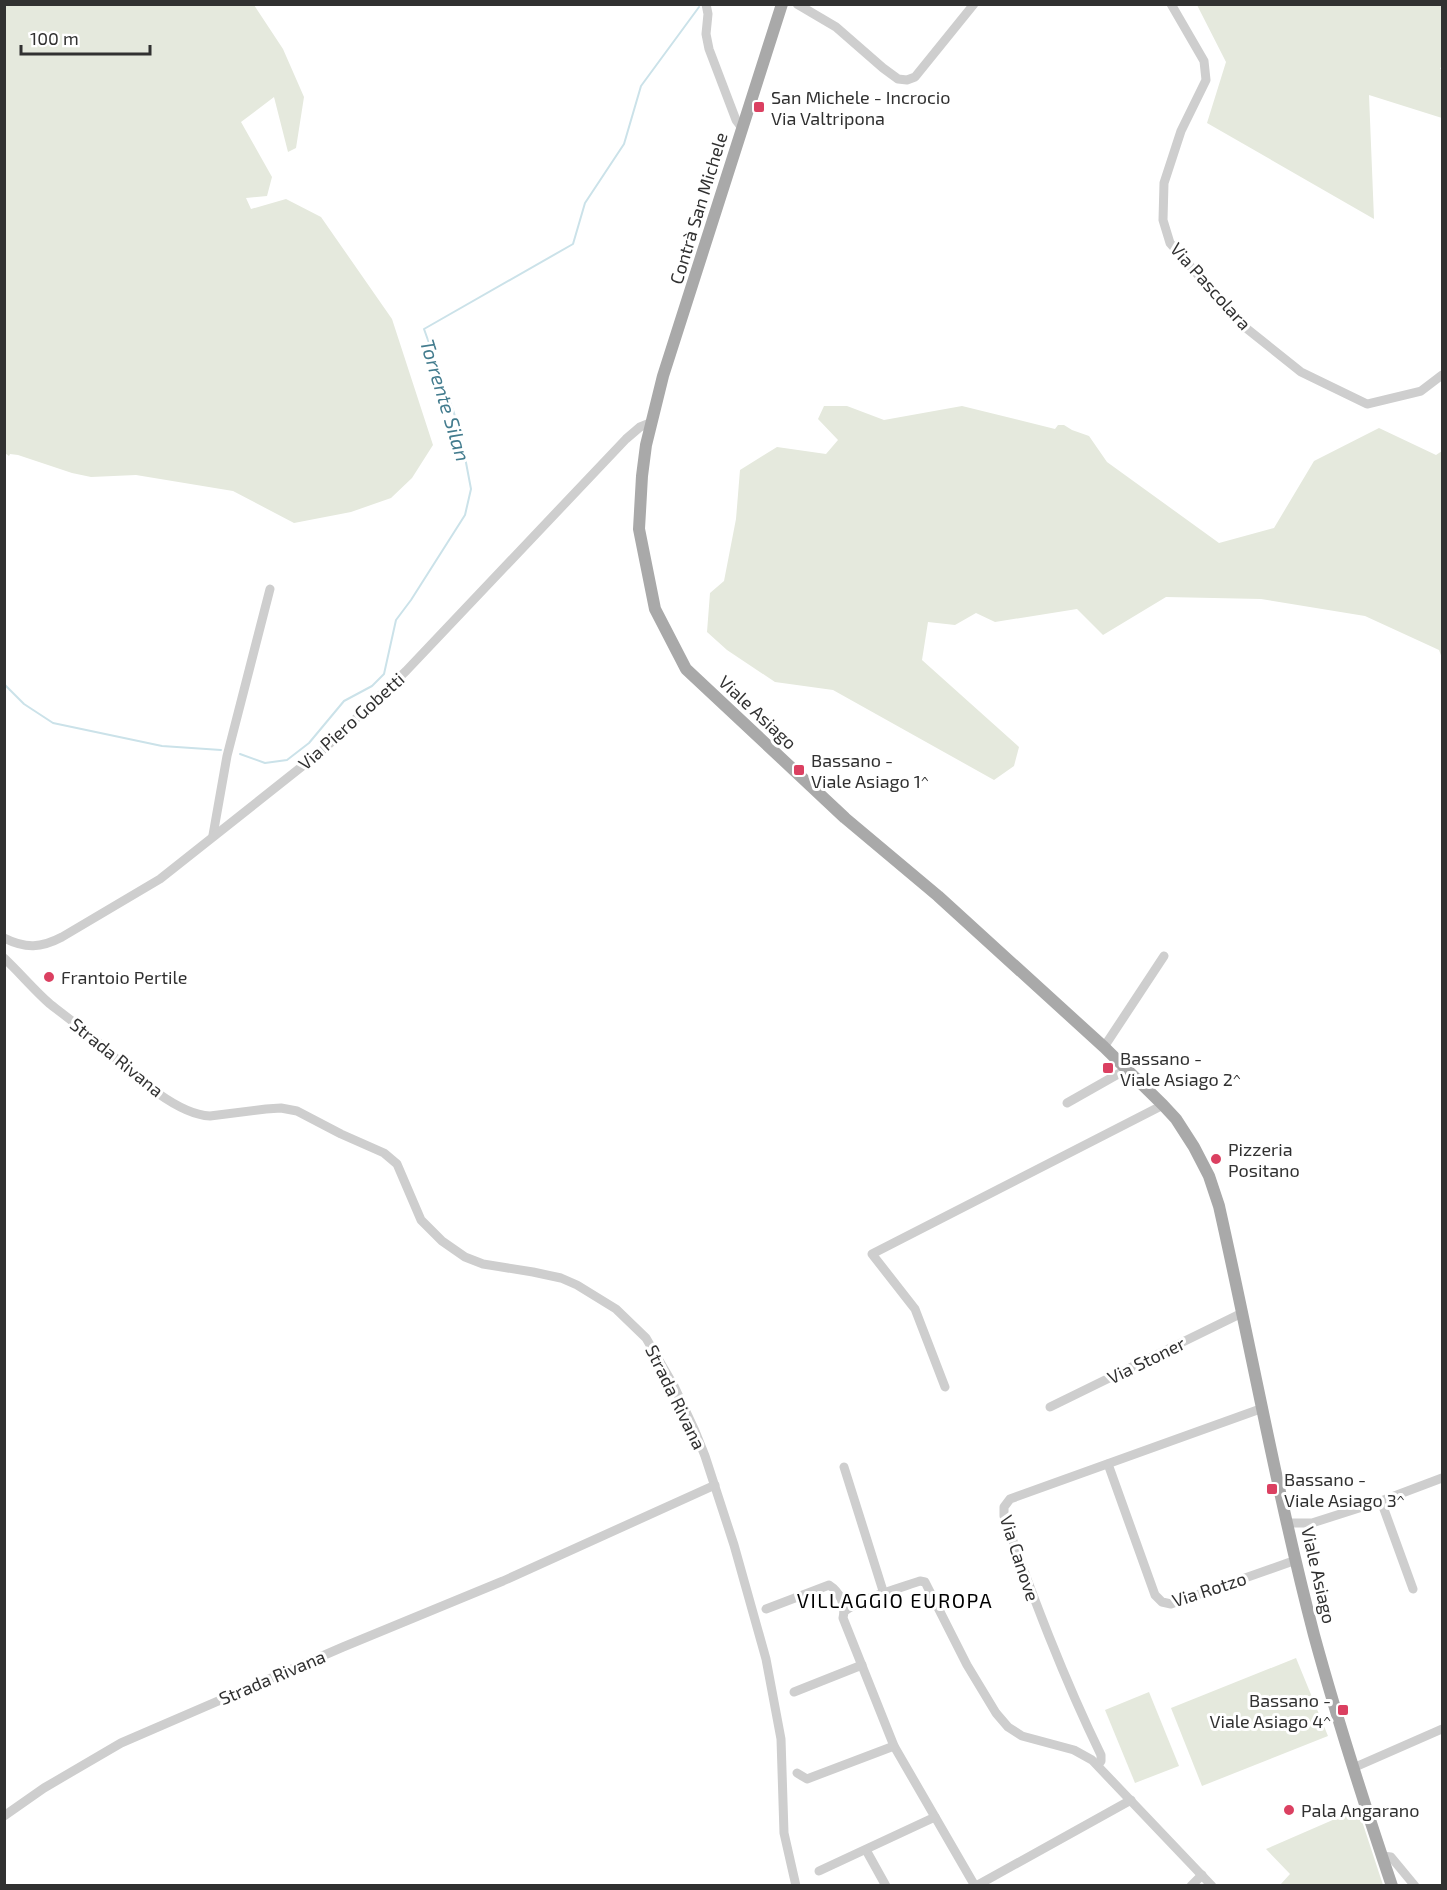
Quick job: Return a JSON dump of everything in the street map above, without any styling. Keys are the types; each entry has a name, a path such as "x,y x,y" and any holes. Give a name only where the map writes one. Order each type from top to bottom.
{"main road":[{"name":"Contrà San Michele","path":"650,423 782,4"},
{"name":"Viale Asiago","path":"650,423 642,476 639,529 655,609 686,669 845,819 938,896 1127,1069 1176,1119 1209,1176 1219,1206 1296,1560 1320,1656 1353,1768 1392,1886"}],"street":[{"path":"706,4 708,14 706,34 709,49 736,120 742,128"},
{"path":"797,4 836,27 898,79 907,80 915,77 974,4"},
{"name":"Via Pascolara","path":"1171,4 1204,61 1206,80 1181,131 1164,183 1163,220 1170,243 1240,324 1301,372 1367,405 1421,391 1443,375"},
{"name":"Via Piero Gobetti","path":"4,938 25,946 49,944 160,879 324,749 406,671 626,439 640,427 650,423"},
{"path":"213,835 227,756 270,589"},
{"path":"1104,1047 1164,956"},
{"name":"Strada Rivana","path":"4,958 51,1004 74,1021 140,1079 172,1102 201,1115 281,1108 297,1111 384,1153 397,1164 421,1220 465,1257 483,1264 561,1278 591,1292 616,1309 646,1338 657,1354 695,1431 734,1545 766,1659 781,1739 784,1833 796,1886"},
{"path":"1067,1103 1127,1069"},
{"path":"945,1387 915,1309 872,1254 1163,1105"},
{"name":"Via Stoner","path":"1050,1407 1242,1313"},
{"name":"Via Canove","path":"1098,1765 1101,1755 1049,1641 1004,1516 1003,1510 1006,1503 1010,1499 1263,1408"},
{"name":"Via Rotzo","path":"1108,1464 1155,1595 1162,1602 1171,1604 1296,1560"},
{"path":"844,1467 884,1594"},
{"path":"1288,1523 1312,1523 1443,1478"},
{"name":"Strada Rivana","path":"4,1816 44,1788 121,1743 503,1581 715,1485"},
{"path":"1381,1501 1413,1589"},
{"path":"1131,1800 975,1886 894,1746 843,1618 845,1611 851,1606 884,1594 920,1581 925,1582 967,1665 1008,1727 1022,1736 1074,1750 1098,1765 1202,1875 1212,1886"},
{"path":"766,1609 829,1585 837,1590 845,1611"},
{"path":"794,1692 862,1665"},
{"path":"1353,1768 1443,1729"},
{"path":"797,1773 807,1779 894,1746"},
{"path":"819,1871 935,1817"},
{"path":"866,1850 886,1886"},
{"path":"1382,1856 1391,1857 1415,1886"},
{"path":"1191,1886 1202,1875"}],"shaded area":[{"path":"4,5 254,5 283,49 304,97 296,148 288,152 274,97 241,122 272,177 267,196 246,198 251,209 286,199 321,217 392,319 433,445 412,478 391,498 351,512 294,523 233,491 136,475 91,477 18,455 10,454 9,456 5,453"},
{"path":"1197,5 1442,5 1442,67 1440,68 1442,71 1442,118 1369,95 1374,219 1207,123 1226,62"},
{"path":"824,406 847,406 884,420 962,406 1055,429 1058,425 1064,425 1089,436 1107,462 1219,543 1274,528 1314,461 1379,428 1436,455 1442,451 1442,658 1439,650 1365,616 1261,599 1166,597 1103,635 1077,609 995,622 976,613 955,625 928,622 922,660 1019,747 1014,766 994,780 833,690 775,682 727,650 707,632 710,593 724,581 736,519 740,470 777,447 826,454 838,440 818,419"},
{"path":"1296,1658 1328,1736 1202,1786 1171,1708"},
{"path":"1149,1692 1179,1766 1135,1783 1105,1710"},
{"path":"1358,1809 1383,1885 1280,1885 1290,1874 1266,1849"}],"waterway":[{"name":"Torrente Silan","path":"240,754 265,763 287,760 309,743 344,701 372,686 384,674 396,620 465,515 471,489 454,413 424,329 573,244 585,203 624,144 641,86 699,7"},
{"name":"Torrente Silan","path":"4,684 24,704 53,723 162,746 221,750"}],"place":[{"name":"San Michele - Incrocio Via Valtripona","path":"759,107"},
{"name":"Bassano - Viale Asiago 1^","path":"799,770"},
{"name":"Frantoio Pertile","path":"49,977"},
{"name":"Bassano - Viale Asiago 2^","path":"1108,1068"},
{"name":"Pizzeria Positano","path":"1216,1159"},
{"name":"Bassano - Viale Asiago 3^","path":"1272,1489"},
{"name":"Bassano - Viale Asiago 4^","path":"1343,1710"},
{"name":"Pala Angarano","path":"1289,1810"}],"district":[{"name":"VILLAGGIO EUROPA","path":"895,1600"}]}
